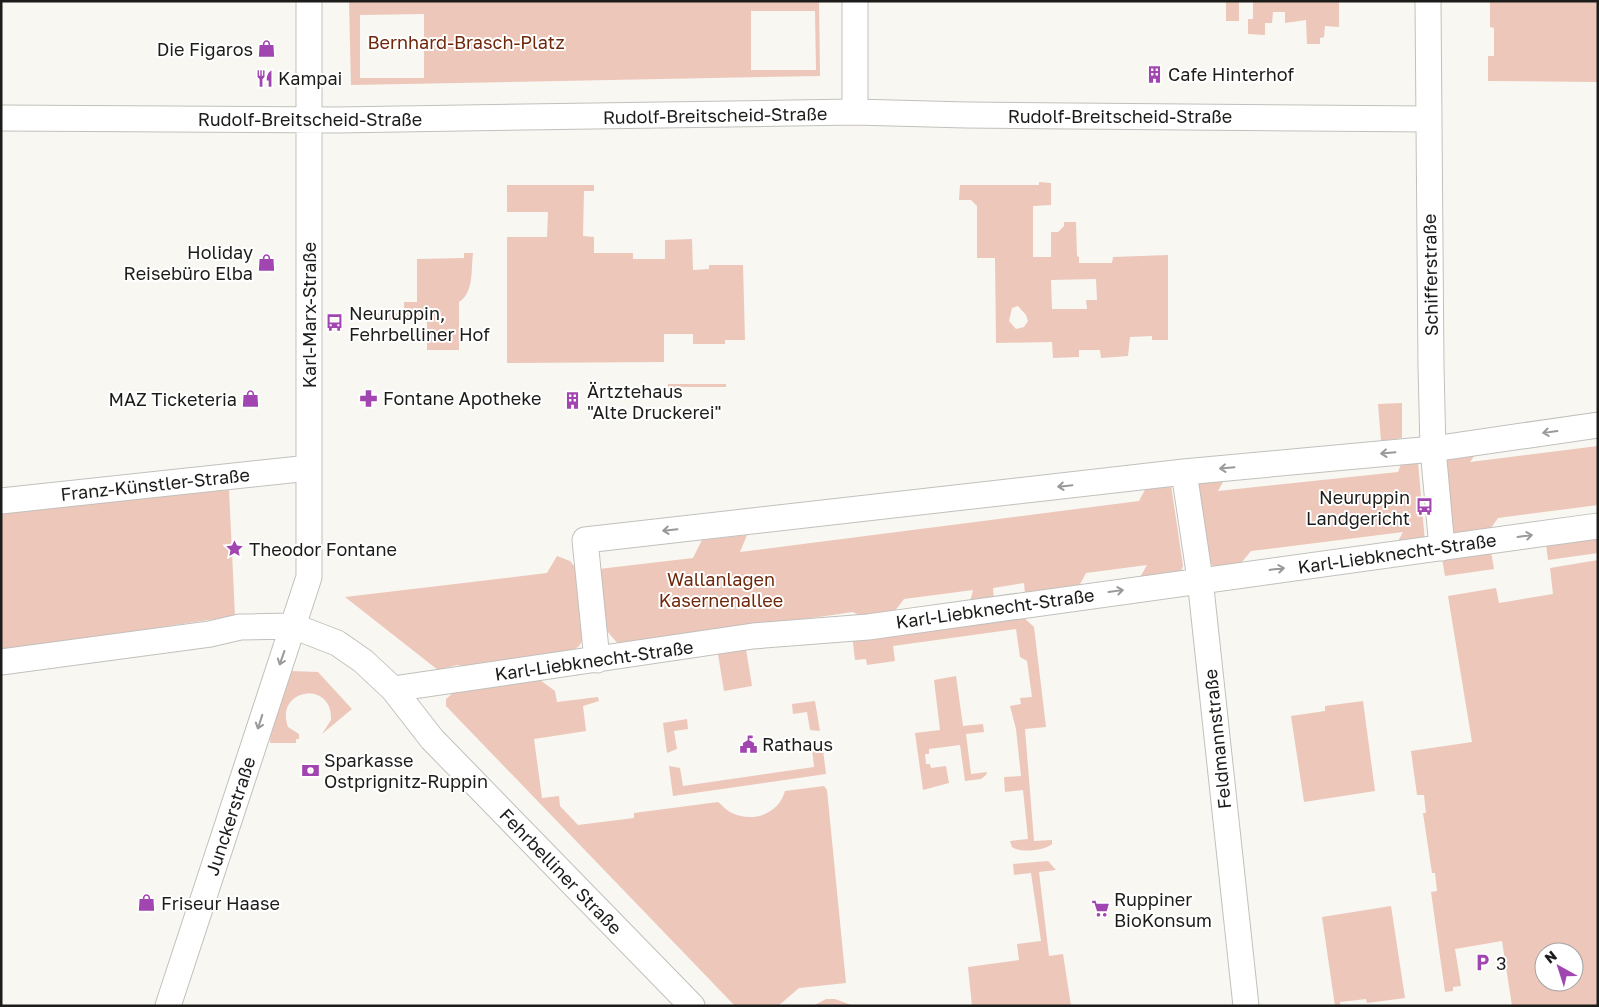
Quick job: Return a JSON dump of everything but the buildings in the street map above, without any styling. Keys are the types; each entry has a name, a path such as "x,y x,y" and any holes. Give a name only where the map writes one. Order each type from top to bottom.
{"street":[{"name":"Karl-Marx-Straße","path":"293,626 309,577 309,1"},
{"path":"855,1 855,112"},
{"name":"Schifferstraße","path":"1428,1 1433,449 1442,548"},
{"name":"Rudolf-Breitscheid-Straße","path":"1,118 310,120 855,112 966,115 1428,119"},
{"path":"596,660 584,540 1184,472 1433,449 1598,425"},
{"name":"Franz-Künstler-Straße","path":"1,501 308,468"},
{"name":"Feldmannstraße","path":"1184,472 1200,579 1246,1006"},
{"name":"Karl-Liebknecht-Straße","path":"393,689 752,636 868,626 1200,579 1598,526"},
{"path":"1,662 210,634 240,627 293,626"},
{"name":"Fehrbelliner Straße","path":"293,626 337,643 363,661 393,689 432,739 692,1006"},
{"name":"Junckerstraße","path":"168,1006 293,626"}],"green space":[{"name":"Bernhard-Brasch-Platz","path":"349,1 819,1 820,76 351,85","holes":["751,11 815,11 816,70 751,70","424,14 424,78 360,78 360,15"]},
{"path":"1226,1 1239,1 1239,21 1226,21"},
{"path":"1253,1 1339,1 1339,27 1325,26 1324,37 1320,38 1320,44 1307,44 1306,20 1285,23 1285,12 1273,12 1272,23 1265,23 1265,35 1248,34 1248,19 1253,19"},
{"path":"1490,1 1598,1 1598,82 1488,81 1488,56 1494,56 1494,28 1490,27"},
{"path":"1039,182 1051,183 1051,205 1033,206 1033,257 1051,257 1051,232 1058,232 1064,226 1064,222 1076,222 1079,263 1112,263 1113,257 1168,255 1168,340 1152,340 1152,336 1130,337 1128,356 1101,358 1100,350 1079,350 1079,357 1053,358 1052,342 996,343 995,258 977,258 977,206 971,200 959,200 960,185 1039,185","holes":["1096,279 1097,300 1086,300 1087,309 1052,309 1051,280","1018,306 1026,315 1028,321 1024,327 1016,329 1009,321 1012,308"]},
{"path":"507,185 594,185 594,191 584,191 583,236 594,237 594,253 633,253 633,259 665,259 665,240 692,239 693,270 709,269 709,265 743,265 745,340 725,340 725,344 693,344 693,334 664,334 664,362 507,363 507,237 547,237 548,212 507,212"},
{"path":"464,253 473,253 472,273 467,293 459,302 459,350 427,350 427,320 382,320 377,313 404,313 404,302 417,302 417,259 464,258"},
{"path":"668,384 726,384 726,387 668,387"},
{"path":"1402,403 1402,438 1381,441 1378,404"},
{"path":"1598,446 1598,505 1498,518 1488,532 1455,534 1451,526 1441,466 1446,456 1479,449 1470,462"},
{"path":"1404,456 1418,462 1425,542 1395,547 1403,532 1251,551 1237,568 1217,570 1206,559 1195,481 1226,476 1218,491 1398,472"},
{"name":"Wallanlagen Kasernenallee","path":"1171,485 1183,566 1180,574 1139,579 1147,565 1086,573 1079,586 1025,594 1024,583 993,588 994,600 970,602 973,590 904,599 891,616 866,619 853,612 620,646 606,630 599,569 693,558 702,540 747,535 740,552 1139,501 1147,486"},
{"path":"229,490 235,616 1,651 1,510"},
{"path":"1598,536 1598,553 1548,560 1546,544"},
{"path":"1491,552 1494,569 1445,576 1442,558"},
{"path":"557,556 570,561 575,567 585,636 579,646 569,654 467,667 457,665 438,670 345,597 547,573"},
{"path":"1598,560 1598,1006 1512,1006 1502,941 1455,949 1461,986 1453,987 1453,991 1445,992 1431,892 1437,891 1435,873 1432,873 1423,813 1426,813 1424,795 1417,795 1411,751 1472,742 1448,596 1496,588 1499,603 1553,594 1550,568"},
{"path":"1023,617 1034,627 1046,727 1025,729 1034,841 1052,840 1052,844 1048,846 1038,850 1026,851 1012,847 1010,841 1028,839 1023,790 1005,792 1004,777 1021,776 1016,729 1010,706 1021,704 1020,698 1032,697 1027,661 1020,657 1016,629 893,646 895,661 867,665 866,659 855,660 852,634 875,631 876,639"},
{"path":"745,643 752,686 724,691 717,648"},
{"path":"290,671 318,672 352,709 322,734 331,720 329,707 323,698 315,694 305,694 296,697 289,704 286,714 288,727 299,734 299,739 296,739 296,743 270,743 271,725"},
{"path":"956,676 963,726 983,724 984,732 966,734 971,774 987,772 981,779 965,781 960,745 929,749 929,754 925,754 926,764 930,764 931,768 946,766 949,783 923,790 915,733 940,730 934,680"},
{"path":"540,680 555,691 557,702 598,697 599,701 583,706 586,731 534,739 542,798 559,796 560,806 578,825 634,818 634,813 718,802 728,811 747,817 755,817 764,815 777,806 785,791 824,786 827,790 846,983 799,988 778,1006 735,1006 446,706 446,699 454,692"},
{"path":"815,701 820,731 810,730 807,712 793,714 792,704"},
{"path":"1363,701 1375,791 1304,802 1291,716 1325,711 1325,706"},
{"path":"687,719 688,729 674,731 677,749 667,753 663,723"},
{"path":"822,742 826,774 673,796 669,766 680,768 683,786 814,767 812,749"},
{"path":"1048,861 1056,870 1039,872 1049,956 1063,954 1071,1006 972,1006 968,967 1019,960 1017,944 1041,941 1031,873 1014,875 1013,864"},
{"path":"1391,906 1405,998 1367,1003 1366,999 1340,1002 1340,1006 1335,1006 1322,917"},
{"path":"826,999 835,999 854,1006 813,1006"}],"place":[{"name":"Die Figaros","path":"267,49"},
{"name":"Cafe Hinterhof","path":"1154,74"},
{"name":"Kampai","path":"264,78"},
{"name":"Holiday Reisebüro Elba","path":"267,262"},
{"name":"Neuruppin, Fehrbelliner Hof","path":"335,323"},
{"name":"Fontane Apotheke","path":"369,398"},
{"name":"MAZ Ticketeria","path":"251,399"},
{"name":"Ärtztehaus \"Alte Druckerei\"","path":"573,401"},
{"name":"Neuruppin Landgericht","path":"1424,507"},
{"name":"Theodor Fontane","path":"235,549"},
{"name":"Rathaus","path":"748,744"},
{"name":"Sparkasse Ostprignitz-Ruppin","path":"310,770"},
{"name":"Friseur Haase","path":"147,903"},
{"name":"Ruppiner BioKonsum","path":"1100,909"},
{"name":"3","path":"1482,963"}]}
